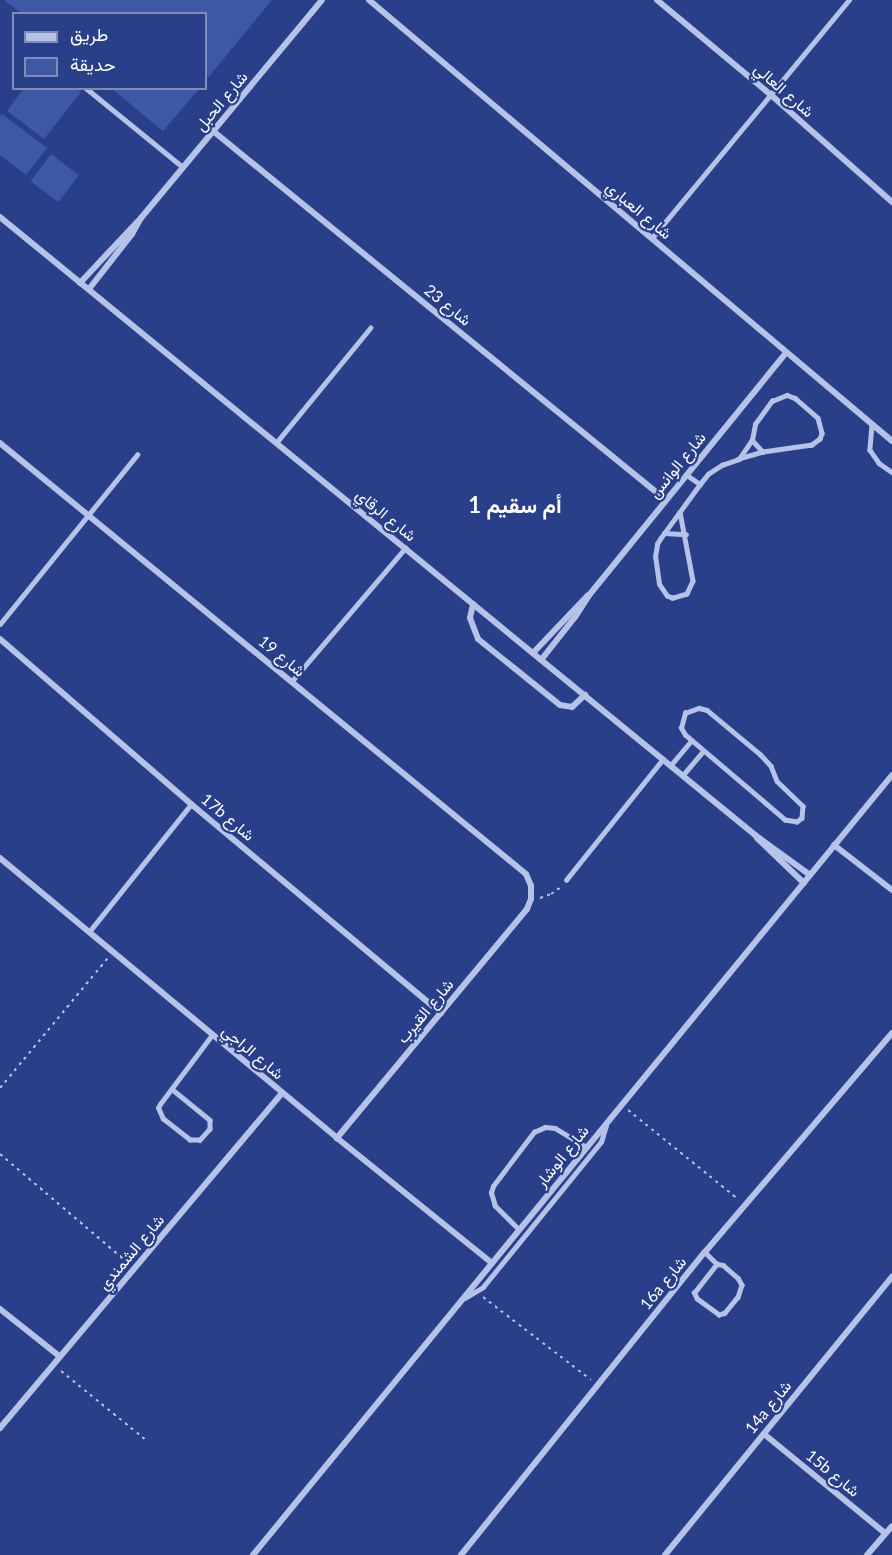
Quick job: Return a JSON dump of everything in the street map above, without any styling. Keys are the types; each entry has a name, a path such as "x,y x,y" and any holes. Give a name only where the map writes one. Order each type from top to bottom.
{"street":[{"name":"شارع الحبل","path":"80,283 127,230 141,218 322,0"},
{"name":"شارع العباري","path":"369,0 892,441"},
{"name":"شارع العالي","path":"657,0 771,95 892,202"},
{"name":"شارع 23","path":"213,131 666,500"},
{"name":"شارع الرقاي","path":"0,217 682,776 755,835 810,875"},
{"name":"شارع الحبل","path":"88,289 132,234 141,218"},
{"name":"شارع الوانس","path":"533,653 590,594 786,353"},
{"name":"شارع 19","path":"0,443 516,865 526,874 531,886 531,899"},
{"name":"شارع الوانس","path":"542,660 576,617 590,594"},
{"path":"473,604 470,618 478,639 560,705 572,707 585,695"},
{"name":"17b شارع","path":"0,639 441,1013"},
{"name":"شارع الوشار","path":"253,1555 892,775"},
{"name":"شارع الرقاي","path":"755,835 804,882"},
{"path":"834,845 892,890"},
{"name":"شارع الراجي","path":"0,858 282,1093 492,1263"},
{"name":"شارع القيرب","path":"337,1138 527,909 531,899"},
{"name":"16a شارع","path":"461,1555 705,1252 747,1206 892,1033"},
{"name":"شارع الشمندي","path":"0,1428 282,1093"},
{"name":"14a شارع","path":"665,1555 892,1277"},
{"path":"0,1308 59,1356"},
{"name":"15b شارع","path":"764,1434 885,1533"},
{"path":"867,1555 892,1526"}],"lane":[{"path":"652,238 849,0"},
{"path":"88,90 183,167"},
{"path":"276,443 370,328"},
{"path":"680,512 686,534 693,581 687,594 673,598 662,590 655,557 657,544 699,484 714,469 739,459 763,452 817,443 822,433 818,418 795,398 779,396 772,400 755,424 752,440 739,459"},
{"path":"872,425 870,450 874,458 892,472"},
{"path":"752,440 763,452"},
{"path":"0,624 137,455"},
{"path":"687,475 699,484"},
{"path":"664,533 686,534"},
{"path":"292,681 405,548"},
{"path":"691,709 707,710 760,754 771,766 777,781 803,806 802,818 797,822 785,820 703,751 681,728 681,720 691,709"},
{"path":"670,766 691,741"},
{"path":"682,776 703,751"},
{"path":"567,880 663,759"},
{"path":"89,932 192,804"},
{"path":"172,1089 210,1120 210,1129 200,1140 190,1140 160,1116 159,1104 212,1035"},
{"path":"462,1299 477,1292 601,1142 606,1124"},
{"path":"519,1230 495,1206 491,1193 493,1186 534,1132 545,1127 555,1128 587,1147"},
{"path":"705,1252 717,1264 723,1265 738,1278 742,1289 725,1313 718,1315 697,1299 694,1293 717,1264"}],"path":[{"path":"531,899 551,894 567,880"},
{"path":"0,1088 113,952"},
{"path":"627,1110 747,1206"},
{"path":"0,1154 136,1269"},
{"path":"477,1292 598,1386"},
{"path":"52,1364 147,1441"}],"green space":[{"path":"4,0 272,0 207,79 207,12 20,12"},
{"path":"23,90 78,90 81,92 44,139 7,111"},
{"path":"113,90 198,90 163,131"},
{"path":"2,114 47,148 26,175 0,155 0,117"},
{"path":"51,154 79,175 58,202 31,181"}],"district":[{"name":"أم سقيم 1","path":"515,505"}]}
